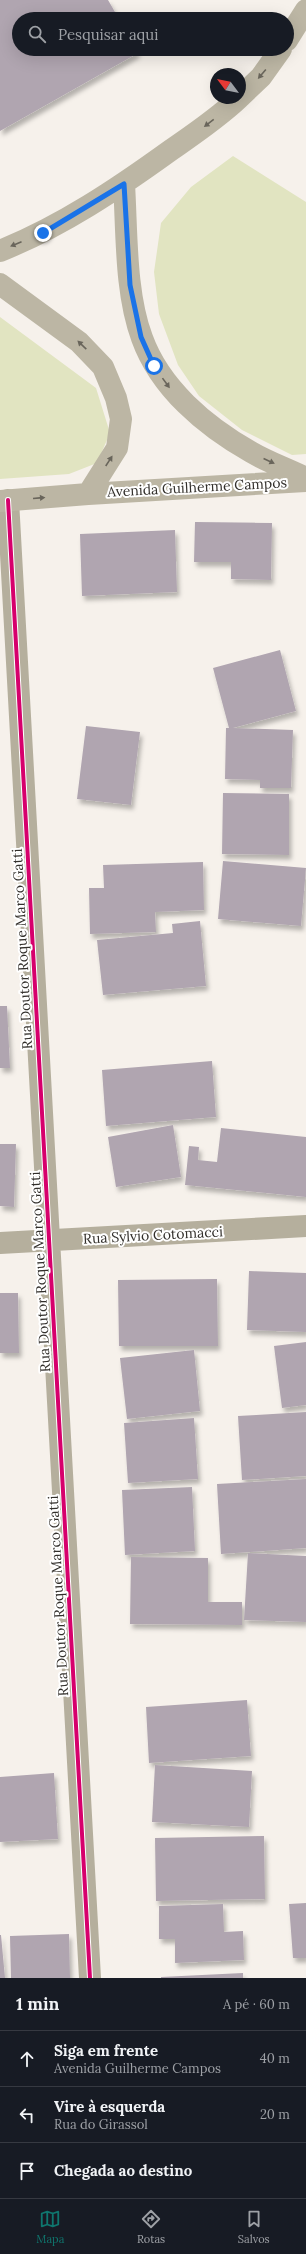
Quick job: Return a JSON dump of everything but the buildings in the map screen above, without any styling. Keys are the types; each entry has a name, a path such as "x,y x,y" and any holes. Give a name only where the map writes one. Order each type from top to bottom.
{"main road":[{"path":"294,29 306,10"},
{"path":"246,90 261,76 276,56"},
{"path":"0,251 43,233 124,184 205,126 231,104"},
{"name":"Avenida Guilherme Campos","path":"124,184 130,285 141,337 154,366 173,392 209,423 251,452 306,478"},
{"name":"Avenida Guilherme Campos","path":"0,284 79,342 103,366 114,392 121,419 117,448 88,494"},
{"name":"Avenida Guilherme Campos","path":"4,501 88,494 306,481"}],"street":[{"name":"Rua Doutor Roque Marco Gatti","path":"4,501 12,566 90,1978"},
{"name":"Rua Sylvio Cotomacci","path":"0,1243 306,1226"}],"green space":[{"path":"233,156 306,202 306,454 292,455 242,430 199,396 178,365 159,314 154,272 161,223 191,187"},
{"path":"0,317 96,388 110,433 97,463 69,474 0,479"}],"cycle path":[{"path":"8,500 90,1978"}],"route":[{"path":"43,233 124,184 130,285 141,337 154,366"}]}
